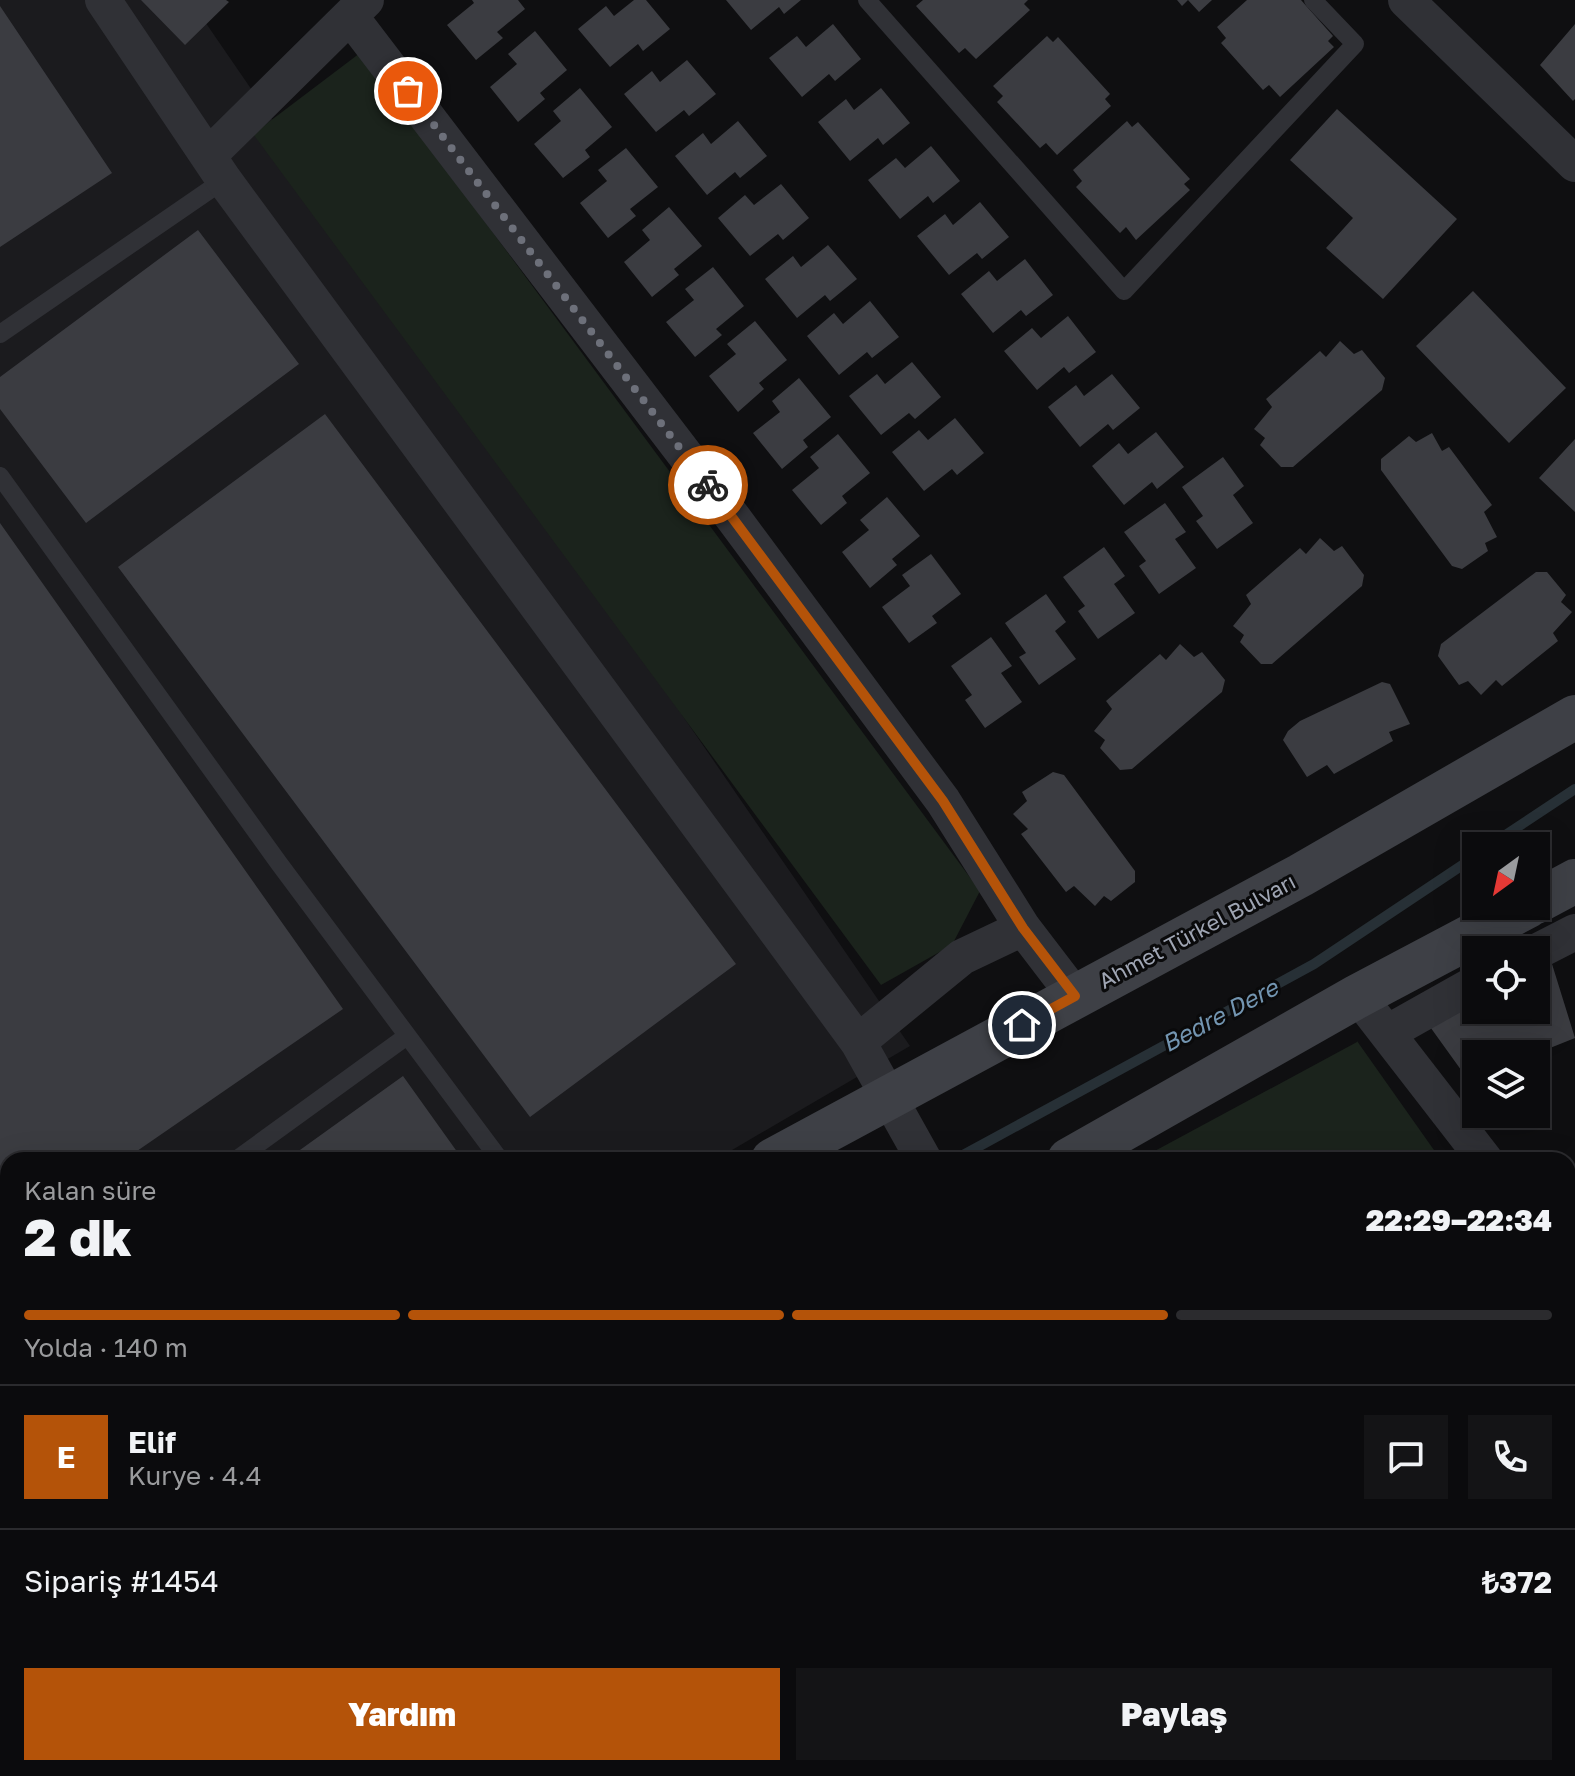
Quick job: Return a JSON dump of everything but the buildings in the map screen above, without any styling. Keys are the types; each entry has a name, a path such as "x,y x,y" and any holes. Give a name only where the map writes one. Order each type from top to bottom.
{"street":[{"path":"103,0 216,168 858,1042 918,1150"},
{"path":"1406,0 1575,164"},
{"path":"216,168 358,8 943,801 1023,928 1075,996"},
{"name":"Ahmet Türkel Bulvarı","path":"788,1152 1301,875 1575,717"},
{"path":"1550,894 1575,881"},
{"path":"1083,1152 1358,996 1502,920"},
{"path":"858,1042 962,957 1023,928"},
{"path":"1550,945 1575,932"},
{"path":"1387,1033 1462,991"},
{"path":"1358,996 1479,1152"}],"lane":[{"path":"867,0 1124,291 1355,44 1313,0"},
{"path":"0,334 216,168"},
{"path":"0,476 494,1152"},
{"path":"247,1152 407,1036"}],"shaded area":[{"path":"0,0 190,0 910,1046 729,1152 0,1152"},
{"path":"360,53 980,891 952,945 881,985 253,134"},
{"path":"1357,1042 1435,1152 1153,1152"}],"waterway":[{"name":"Bedre Dere","path":"1510,832 1575,789"},
{"name":"Bedre Dere","path":"969,1152 1314,964 1462,865"}],"way so far":[{"path":"408,91 708,485"}],"route":[{"path":"708,485 943,801 1023,928 1075,996 1022,1025"}]}
